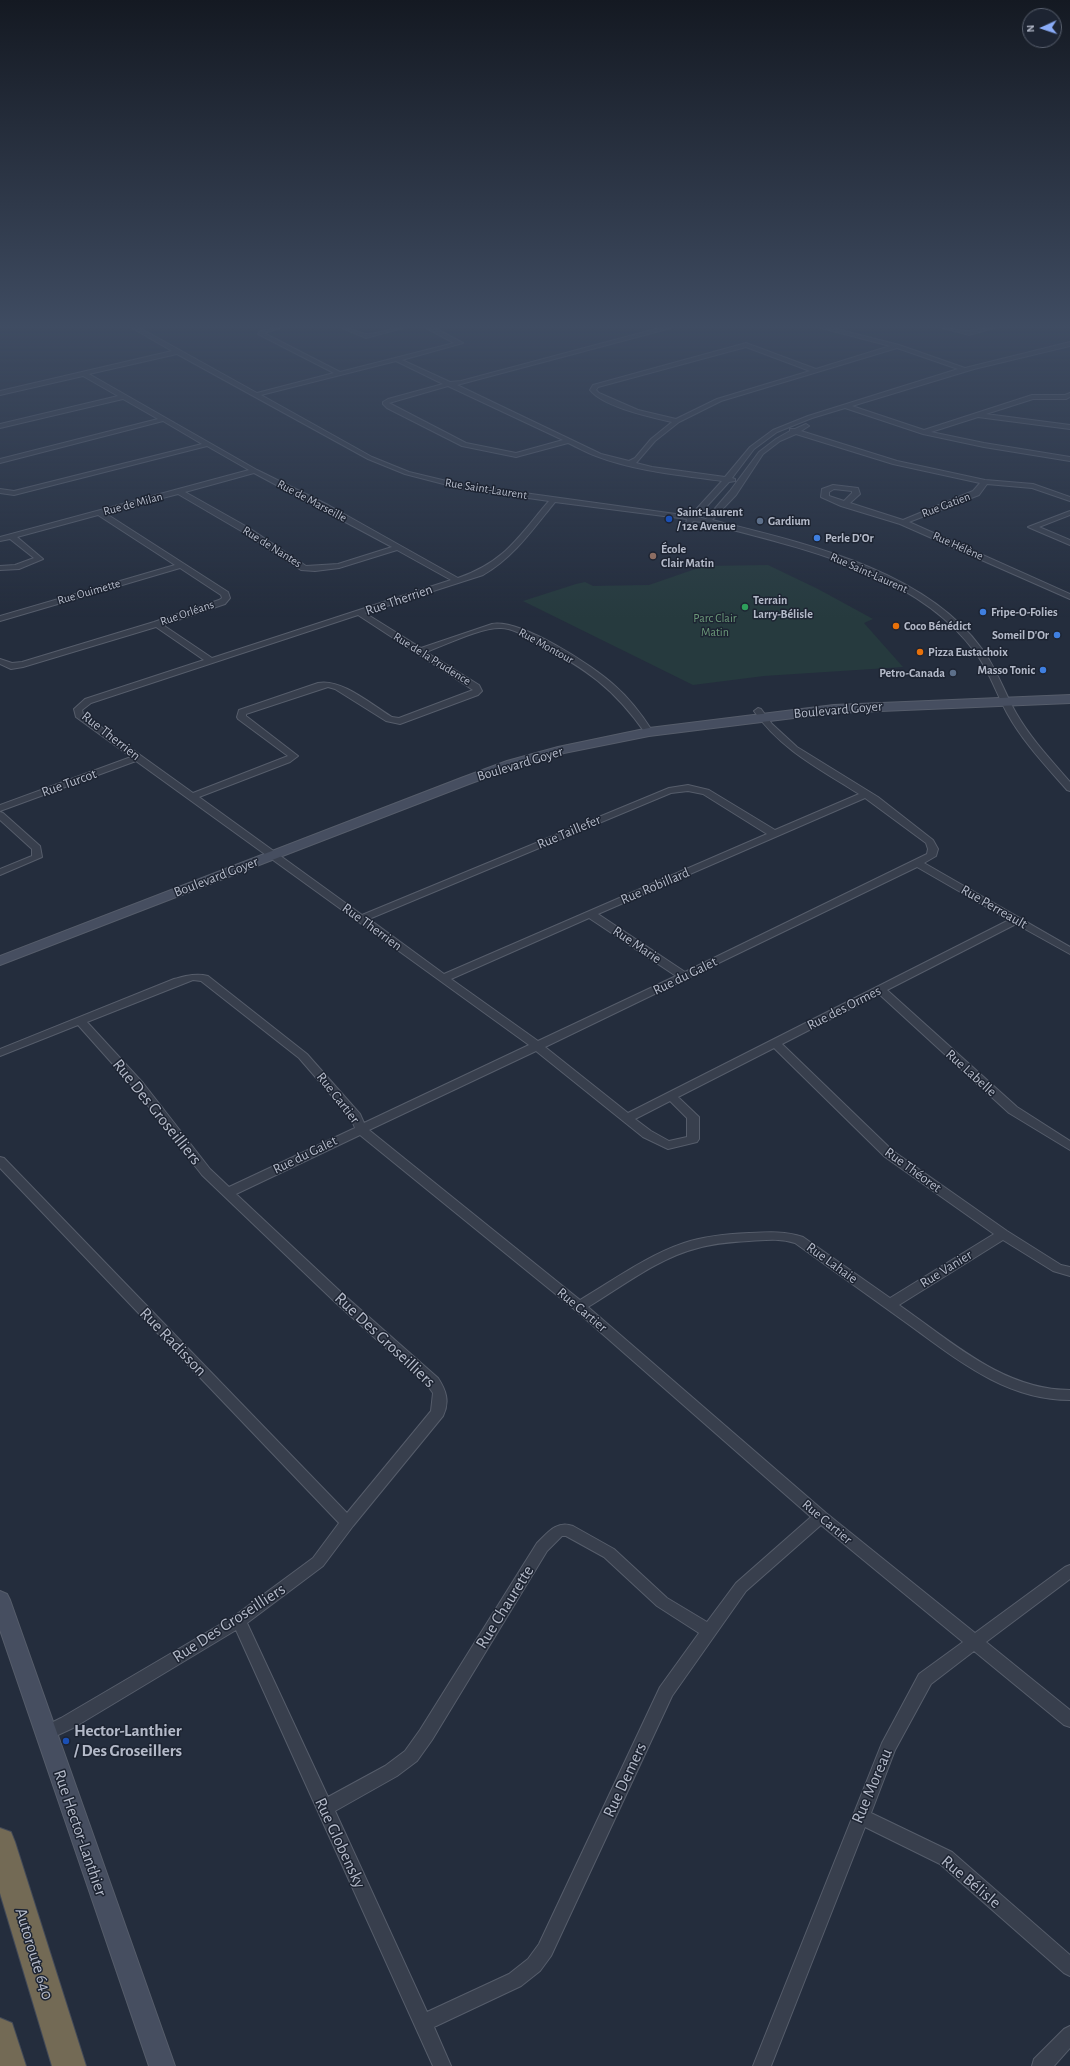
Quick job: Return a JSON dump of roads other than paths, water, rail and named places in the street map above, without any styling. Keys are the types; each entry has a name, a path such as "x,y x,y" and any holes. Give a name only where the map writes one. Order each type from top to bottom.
{"highway":[{"name":"Autoroute 640","path":"0,1842 69,2066"},
{"path":"0,2035 9,2066"}],"street":[{"path":"0,462 143,424"},
{"name":"Rue de Marseille","path":"174,424 255,471 325,507 456,580"},
{"name":"Rue Saint-Laurent","path":"309,424 393,468 459,486 691,519 742,530 806,547 839,558 888,579 920,598 948,618 971,640 987,662 1016,722 1068,785"},
{"path":"425,424 464,445 473,448 516,455 568,441"},
{"path":"533,424 599,455 628,464 741,481"},
{"path":"628,464 637,459 653,440 673,424"},
{"path":"691,519 727,479 749,450 763,439 792,424"},
{"path":"707,523 764,451 795,431 814,424"},
{"path":"899,424 922,432 990,447 1070,459"},
{"path":"922,432 946,424"},
{"path":"1050,424 1070,427"},
{"path":"784,427 895,463 985,482 1033,486 1070,499"},
{"path":"0,491 14,493 208,444"},
{"name":"Rue de Milan","path":"0,539 255,471"},
{"name":"Rue Gatien","path":"903,522 976,493 985,482"},
{"name":"Rue de Nantes","path":"178,491 246,530 304,568 330,568 398,548"},
{"name":"Rue Therrien","path":"537,1046 79,715 78,709 88,701 480,573 495,565 513,549 554,499"},
{"name":"Rue Hélène","path":"844,504 903,522 1070,597"},
{"name":"Rue Orléans","path":"0,661 11,666 23,664 157,624 222,602 226,598 224,594 99,513"},
{"path":"1070,513 1032,527 1070,543"},
{"path":"0,568 16,567 39,559 11,536"},
{"name":"Rue Ouimette","path":"0,619 179,566"},
{"name":"Rue de la Prudence","path":"192,797 294,756 242,717 242,712 321,685 330,684 338,687 389,720 400,721 475,693 478,690 476,686 360,613"},
{"path":"157,624 212,661"},
{"name":"Rue Montour","path":"420,651 493,626 510,626 555,650 604,680 623,698 647,729"},
{"name":"Boulevard Goyer","path":"1005,699 1070,692"},
{"name":"Boulevard Goyer","path":"0,961 269,852 503,760 570,741 760,714 1005,699 1070,698"},
{"name":"Rue du Galet","path":"227,1193 684,976 931,856 933,849 930,842 866,794 799,754 773,732 760,714"},
{"name":"Rue Turcot","path":"0,808 138,757"},
{"name":"Rue Taillefer","path":"360,919 669,791 688,788 706,792 774,834"},
{"name":"Rue Robillard","path":"443,978 866,794"},
{"path":"0,815 37,848 37,857 0,872"},
{"name":"Boulevard Goyer","path":"0,952 269,852"},
{"name":"Rue Perreault","path":"917,863 1070,951"},
{"name":"Rue Marie","path":"590,914 684,976"},
{"name":"Rue des Ormes","path":"627,1118 1017,920"},
{"name":"Rue Cartier","path":"80,1021 178,981 193,977 204,978 303,1056 356,1116 361,1129 374,1141 579,1306 820,1516 1070,1720"},
{"name":"Rue Labelle","path":"880,990 1013,1110 1070,1146"},
{"path":"0,1053 80,1021"},
{"name":"Rue Des Groseilliers","path":"45,1734 67,1723 238,1620 318,1562 348,1522 438,1412 440,1392 433,1382 339,1298 206,1172 139,1086 80,1021"},
{"name":"Rue Théoret","path":"775,1044 889,1154 1003,1234 1057,1268 1070,1272"},
{"path":"537,1046 647,1134 668,1145 693,1139 693,1117 671,1096"},
{"name":"Rue Radisson","path":"0,1161 333,1509 348,1522"},
{"name":"Rue Vanier","path":"889,1305 1003,1234"},
{"name":"Rue Lahaie","path":"579,1306 659,1259 683,1248 723,1239 773,1235 789,1236 799,1240 982,1370 1019,1387 1054,1395 1070,1395"},
{"name":"Rue Demers","path":"423,2023 515,1980 537,1960 545,1950 666,1692 708,1631 741,1587 820,1516"},
{"name":"Rue Chaurette","path":"324,1808 391,1771 411,1756 426,1735 542,1547 558,1531 568,1530 609,1553 662,1602 708,1631"},
{"name":"Rue Moreau","path":"762,2066 888,1748 925,1679 1070,1571"},
{"name":"Rue Hector-Lanthier","path":"0,1600 45,1734 162,2066"},
{"name":"Rue Globensky","path":"238,1620 245,1632 442,2066"},
{"name":"Rue Bélisle","path":"860,1816 946,1858 1070,1967"},
{"path":"1041,2066 1070,2035"}],"place":[{"name":"Saint-Laurent / 12e Avenue","path":"669,519"},
{"name":"Gardium","path":"760,521"},
{"name":"Perle D'Or","path":"817,538"},
{"name":"École Clair Matin","path":"653,556"},
{"name":"Terrain Larry-Bélisle","path":"745,607"},
{"name":"Fripe-O-Folies","path":"983,612"},
{"name":"Coco Bénédict","path":"896,626"},
{"name":"Someil D'Or","path":"1057,635"},
{"name":"Pizza Eustachoix","path":"920,652"},
{"name":"Masso Tonic","path":"1043,670"},
{"name":"Petro-Canada","path":"953,673"},
{"name":"Hector-Lanthier / Des Groseillers","path":"66,1741"}],"park label":[{"name":"Parc Clair Matin","path":"715,625"}]}
